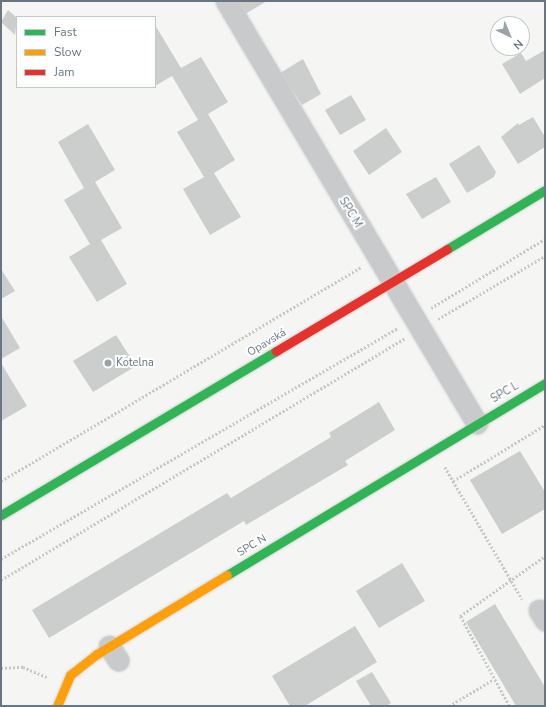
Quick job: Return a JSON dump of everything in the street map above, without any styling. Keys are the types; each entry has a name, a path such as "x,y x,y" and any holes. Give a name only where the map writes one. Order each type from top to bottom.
{"main road":[{"name":"Opavská","path":"1,516 545,190"},
{"name":"SPC L","path":"477,423 545,384"},
{"name":"SPC N","path":"70,675 113,653 477,423"},
{"path":"58,706 70,675"}],"street":[{"name":"SPC M","path":"226,1 416,324 477,423"}],"path":[{"path":"1,580 416,324 545,239"},
{"path":"1,559 416,324 545,256"},
{"path":"1,481 366,265"},
{"path":"453,481 545,425"},
{"path":"434,449 512,580"},
{"path":"509,706 460,616 545,556"},
{"path":"1,668 23,667 44,678 70,675"},
{"path":"449,706 494,679"}],"building":[{"path":"237,1 267,1 245,14"},
{"path":"8,10 16,17 15,35 1,22"},
{"path":"156,27 181,68 201,57 228,102 208,114 235,160 214,173 241,217 210,235 183,189 204,177 177,132 198,120 172,76 156,85"},
{"path":"545,50 545,78 520,94 502,64 516,56 523,56 526,61"},
{"path":"303,59 321,94 302,105 280,73"},
{"path":"351,95 366,120 340,135 325,110"},
{"path":"533,117 545,137 545,147 518,164 501,137 518,123 519,125"},
{"path":"88,124 115,170 95,182 122,228 101,240 127,284 97,302 69,257 90,244 64,200 84,188 58,142"},
{"path":"386,128 402,152 369,175 353,151"},
{"path":"479,145 496,172 494,177 467,193 449,164"},
{"path":"436,177 451,202 422,219 406,194"},
{"path":"1,269 15,291 1,299"},
{"path":"1,316 20,348 1,359"},
{"path":"116,335 136,366 93,392 73,361"},
{"path":"1,363 27,406 1,421"},
{"path":"379,402 395,430 345,461 348,465 246,525 244,521 49,638 32,610 227,493 231,498 331,437 329,433"},
{"path":"520,451 545,492 545,509 502,534 470,480"},
{"path":"402,563 425,601 379,628 356,591"},
{"path":"495,604 545,687 545,706 516,706 466,622"},
{"path":"355,626 377,662 305,706 290,706 272,676"},
{"path":"372,672 391,703 386,706 371,706 356,681"}],"traffic: fast":[{"path":"447,249 545,190"},
{"path":"1,515 276,351"},
{"path":"227,575 545,383"}],"traffic: slow":[{"path":"57,706 70,675 97,654 227,575"}],"traffic: jam":[{"path":"276,351 447,249"}],"place":[{"name":"Kotelna","path":"108,363"}]}
